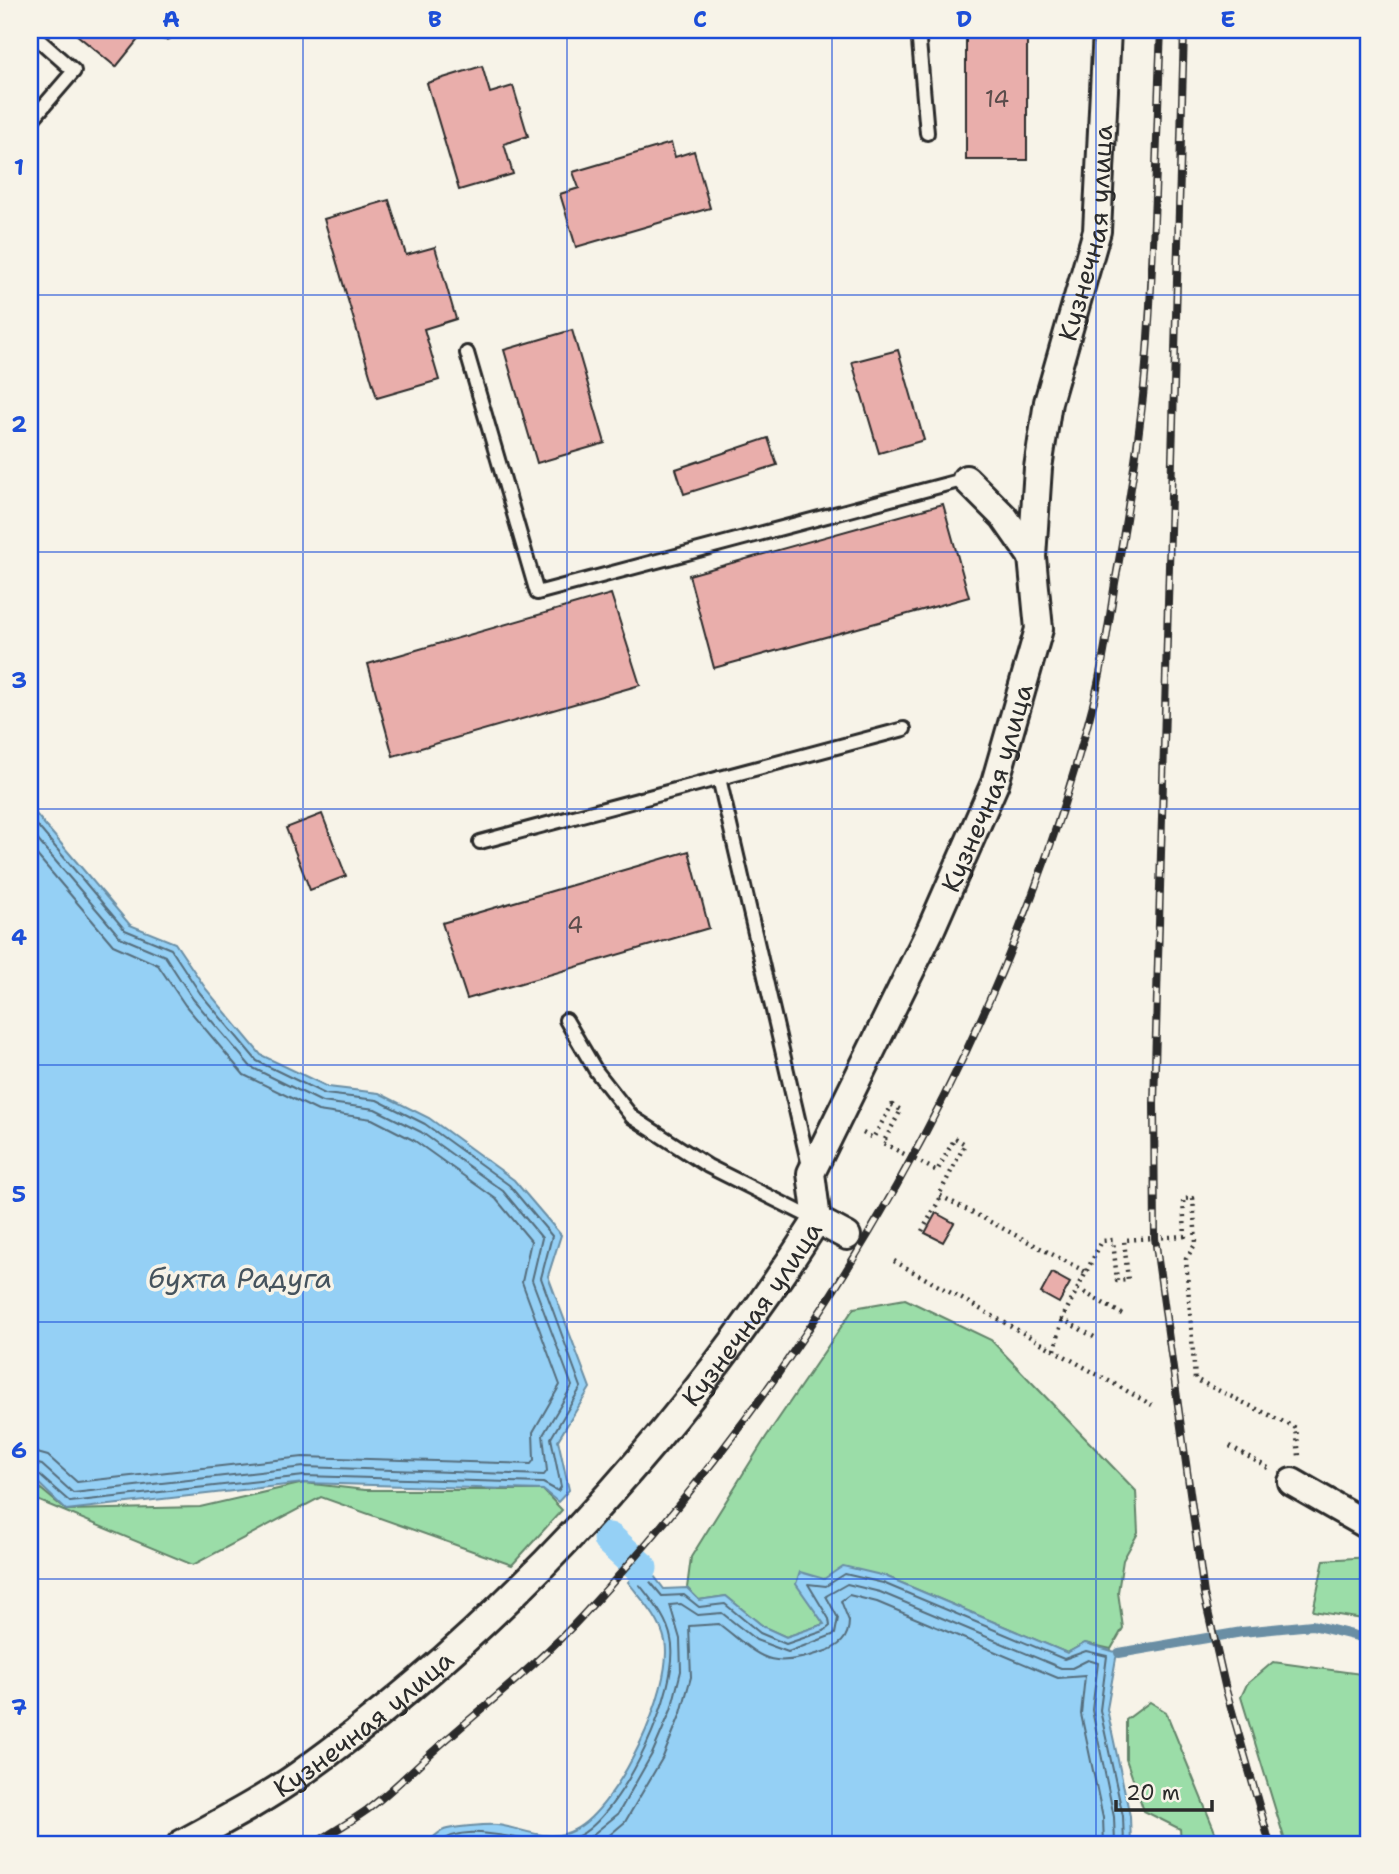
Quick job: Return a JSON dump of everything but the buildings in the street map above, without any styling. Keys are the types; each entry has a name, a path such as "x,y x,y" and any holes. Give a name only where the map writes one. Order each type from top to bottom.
{"street":[{"name":"Кузнечная улица","path":"181,1844 253,1805 299,1775 391,1704 480,1627 681,1412 763,1305 817,1220 811,1173 931,929 995,783 1039,629 1032,557 1038,468 1048,402 1097,231 1107,30"},
{"name":"Кузнечная улица","path":"966,479 1004,517 1032,557"},
{"path":"817,1220 847,1236"},
{"path":"1296,1470 1369,1526"}],"lane":[{"path":"918,30 927,133"},
{"path":"30,32 74,71 30,122"},
{"path":"467,353 537,593 966,479"},
{"path":"481,842 904,729"},
{"path":"719,778 811,1173"},
{"path":"566,1020 596,1071 632,1117 708,1167 817,1220"}],"path":[{"path":"837,1120 873,1138 892,1105 901,1110 883,1143 937,1171 955,1138 965,1144 938,1194 1086,1272"},
{"path":"922,1231 941,1196"},
{"path":"1055,1350 1062,1319 1102,1241 1113,1240 1117,1281 1128,1280 1124,1240 1185,1236 1183,1199 1193,1198 1196,1243 1186,1259 1195,1379 1296,1428 1296,1470 1230,1446"},
{"path":"894,1261 1152,1405"},
{"path":"1078,1290 1122,1314"},
{"path":"1062,1319 1094,1337"}],"green space":[{"path":"905,1299 991,1340 1136,1491 1138,1533 1123,1560 1118,1592 1123,1628 1111,1649 1085,1643 1067,1653 885,1576 824,1579 797,1584 824,1624 786,1637 764,1627 726,1596 699,1600 687,1588 691,1557 766,1437 854,1308"},
{"path":"30,1480 66,1510 200,1507 304,1483 365,1490 543,1490 562,1510 512,1565 321,1497 193,1565 30,1497"},
{"path":"1369,1557 1369,1620 1313,1611 1324,1560"},
{"path":"1273,1662 1369,1675 1369,1844 1286,1844 1241,1697 1247,1684"},
{"path":"1150,1702 1166,1712 1220,1844 1181,1844 1180,1829 1144,1811 1126,1759 1126,1720"}],"water":[{"name":"бухта Радуга","path":"30,807 130,925 175,943 206,989 261,1055 328,1087 379,1093 429,1118 514,1180 561,1235 548,1276 590,1388 558,1440 569,1490 558,1502 543,1490 304,1483 66,1510 30,1475"},
{"path":"843,1566 885,1576 1067,1653 1085,1643 1119,1653 1107,1709 1130,1816 1131,1844 407,1844 411,1839 427,1843 448,1829 479,1825 497,1825 545,1835 564,1834 591,1818 608,1798 624,1773 652,1716 665,1662 663,1633 650,1610 628,1582 641,1568 651,1572 664,1589 687,1588 699,1600 726,1596 764,1627 786,1637 824,1624 796,1584 800,1572 824,1579"}],"waterway":[{"path":"609,1539 641,1568"},
{"path":"1119,1653 1242,1632 1312,1625 1369,1639"}],"railway":[{"path":"314,1844 378,1801 538,1660 585,1613 672,1514 753,1409 828,1300 896,1186 958,1069 1012,948 1058,824 1101,669 1133,474 1143,392 1149,323 1161,30"},
{"path":"1184,30 1154,1103 1155,1238 1204,1594 1226,1690 1270,1844"}]}
